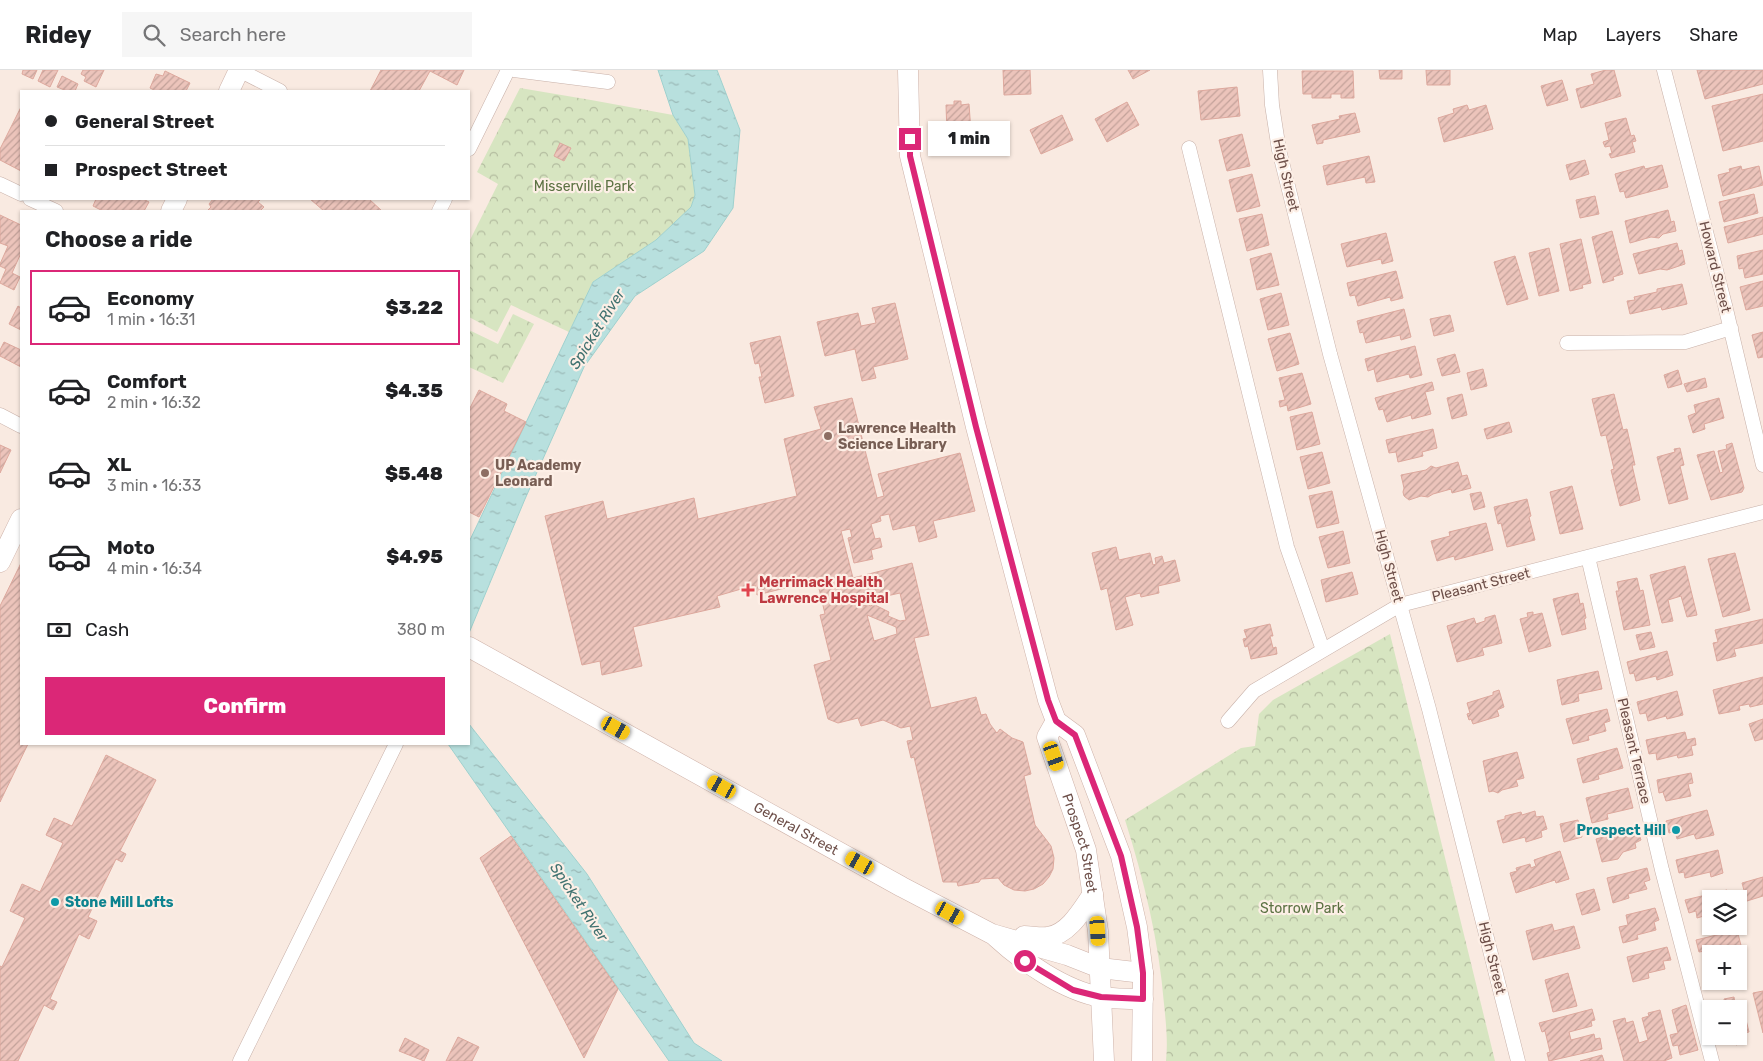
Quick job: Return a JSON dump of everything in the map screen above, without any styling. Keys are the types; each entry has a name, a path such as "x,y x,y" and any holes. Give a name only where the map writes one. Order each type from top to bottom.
{"main road":[{"path":"229,90 239,70"},
{"path":"908,70 910,156 976,427 1048,700 1056,721 1075,735 1121,856 1137,927 1143,973 1142,1061"},
{"path":"0,562 20,521"},
{"name":"General Street","path":"475,650 897,884 992,934 1067,956 1100,968 1143,973"},
{"name":"Prospect Street","path":"1056,721 1047,737 1086,850 1093,894 1100,968 1104,1061"},
{"path":"992,934 1048,937 1070,925 1093,894"},
{"name":"General Street","path":"992,934 1016,956 1073,990 1101,997 1143,999"}],"street":[{"path":"239,70 278,90"},
{"path":"470,147 508,70"},
{"path":"514,70 608,82"},
{"name":"High Street","path":"1270,70 1272,105 1279,150 1330,354 1429,709 1518,1061"},
{"name":"Howard Street","path":"1664,70 1731,328 1763,466"},
{"path":"1189,148 1287,547 1323,650"},
{"path":"0,184 20,194"},
{"path":"32,200 54,210"},
{"path":"1567,343 1684,342 1731,328"},
{"path":"0,415 20,425"},
{"name":"Pleasant Street","path":"1228,721 1254,691 1400,605 1763,512"},
{"name":"Pleasant Terrace","path":"1588,557 1662,870 1712,1061"},
{"path":"240,1061 396,745"}],"green space":[{"name":"Misserville Park","path":"520,88 673,115 688,139 695,195 691,207 656,240 593,282 569,332 511,305 497,332 470,318 470,240 498,184 477,172"},
{"path":"513,314 534,324 503,383 470,367 470,330 498,344"},
{"name":"Storrow Park","path":"1390,634 1495,1061 1166,1061 1166,1025 1162,980 1144,888 1125,820 1241,748 1255,746 1259,714 1273,700"}],"water":[{"name":"Spicket River","path":"658,70 717,70 740,130 733,208 704,251 635,296 584,367 525,499 470,631 470,540 593,282 656,240 691,207 695,195 688,139 673,115"},
{"name":"Spicket River","path":"470,725 587,874 694,1043 722,1061 669,1061 449,745 470,745"}],"building":[{"path":"23,70 37,70 33,79 22,74"},
{"path":"43,70 58,70 50,87 38,81"},
{"path":"83,70 104,70 96,87 84,81 86,77 81,74"},
{"path":"381,70 464,70 457,85 430,71 420,90 371,90"},
{"path":"1003,70 1030,70 1031,94 1004,95"},
{"path":"1128,70 1150,70 1133,79"},
{"path":"1379,70 1402,70 1402,79 1380,79"},
{"path":"1426,70 1450,70 1450,85 1427,85"},
{"path":"1614,70 1621,96 1581,108 1576,89 1594,84 1591,74"},
{"path":"1697,70 1763,70 1763,84 1705,99"},
{"path":"165,71 190,83 186,90 154,90 150,88 156,74 163,76"},
{"path":"1302,71 1353,71 1354,98 1341,98 1341,94 1331,94 1331,98 1312,98 1312,94 1303,94"},
{"path":"62,76 78,84 75,90 64,90 57,87"},
{"path":"1562,80 1568,100 1547,106 1541,86"},
{"path":"1237,87 1240,116 1201,120 1198,91"},
{"path":"1763,94 1763,141 1723,151 1712,106"},
{"path":"954,101 961,101 961,105 969,104 971,132 947,133 946,105 954,105"},
{"path":"1127,102 1139,125 1107,142 1095,119"},
{"path":"1467,105 1469,110 1486,105 1493,129 1444,142 1438,118 1454,113 1453,109"},
{"path":"20,109 20,170 0,160 0,149"},
{"path":"1355,113 1360,132 1323,140 1323,143 1317,144 1312,125 1340,119 1339,116"},
{"path":"1062,115 1073,140 1041,154 1030,130"},
{"path":"1626,118 1631,136 1634,135 1636,141 1632,142 1635,152 1611,158 1609,154 1612,153 1610,146 1605,147 1603,142 1609,140 1605,123"},
{"path":"969,134 970,149 953,150 953,139"},
{"path":"1242,134 1250,166 1227,171 1219,140"},
{"path":"560,143 571,148 564,161 554,156"},
{"path":"1369,156 1375,182 1366,183 1365,177 1327,185 1323,166"},
{"path":"1585,160 1589,174 1570,180 1566,165"},
{"path":"1662,165 1668,187 1626,198 1624,191 1620,192 1615,174 1644,166 1645,169"},
{"path":"1741,166 1742,170 1759,166 1763,185 1723,196 1718,175 1730,172 1729,169"},
{"path":"1252,174 1260,206 1237,212 1229,180"},
{"path":"1754,194 1758,213 1724,222 1719,202"},
{"path":"1595,196 1599,214 1580,218 1576,200"},
{"path":"96,200 145,200 149,202 145,210 101,210 93,206"},
{"path":"212,200 260,200 258,202 264,207 261,210 208,210 211,207 209,204"},
{"path":"311,200 370,200 381,210 323,210"},
{"path":"1668,210 1671,222 1674,221 1676,231 1663,234 1659,238 1651,237 1630,243 1625,221"},
{"path":"1262,214 1269,245 1247,251 1239,219"},
{"path":"0,215 20,225 20,255 12,273 20,277 14,290 0,283 6,269 0,266 0,264 8,246 0,243"},
{"path":"1763,217 1763,234 1728,243 1724,227"},
{"path":"1612,231 1623,274 1613,277 1614,280 1603,283 1592,237"},
{"path":"1386,233 1393,261 1382,264 1381,259 1347,267 1341,244"},
{"path":"1581,239 1591,283 1582,285 1583,288 1570,291 1560,244"},
{"path":"1677,243 1679,251 1682,250 1685,264 1667,270 1660,269 1639,274 1633,254"},
{"path":"1549,248 1559,291 1539,296 1529,253"},
{"path":"1763,250 1763,274 1745,278 1743,268 1739,269 1737,256"},
{"path":"1271,253 1279,285 1257,290 1250,259"},
{"path":"1515,256 1528,299 1507,305 1494,262"},
{"path":"1396,271 1403,298 1391,301 1390,297 1358,306 1355,295 1350,296 1347,283"},
{"path":"1763,281 1763,306 1746,310 1740,287"},
{"path":"1682,284 1687,304 1662,310 1661,307 1630,314 1627,301 1635,300 1634,297 1657,292 1657,289"},
{"path":"1281,293 1289,325 1268,330 1260,299"},
{"path":"895,303 908,359 873,367 876,378 862,381 855,349 825,356 817,322 858,313 861,326 876,323 872,308"},
{"path":"18,306 20,307 20,330 9,324"},
{"path":"1404,309 1411,337 1401,340 1400,335 1366,343 1363,332 1360,333 1357,321"},
{"path":"1450,315 1454,331 1434,336 1430,319"},
{"path":"1763,332 1763,357 1758,358 1752,335"},
{"path":"1290,333 1299,364 1277,371 1268,339"},
{"path":"780,336 794,396 765,403 759,377 762,377 759,363 755,364 750,343"},
{"path":"4,342 20,350 20,366 0,356 0,350"},
{"path":"1415,346 1422,375 1410,378 1409,374 1377,382 1374,369 1368,371 1365,359"},
{"path":"1455,354 1460,372 1442,376 1437,359"},
{"path":"1483,369 1487,386 1471,390 1467,373"},
{"path":"1678,370 1682,384 1668,388 1664,375"},
{"path":"1302,373 1311,404 1288,411 1287,405 1280,407 1279,401 1285,400 1279,378"},
{"path":"1705,378 1707,387 1687,392 1684,384"},
{"path":"1432,382 1434,390 1425,392 1431,414 1412,419 1411,415 1387,422 1383,409 1379,410 1375,398"},
{"path":"479,390 507,404 504,411 526,422 479,517 470,512 470,408"},
{"path":"1462,394 1467,415 1452,419 1447,398"},
{"path":"1614,394 1623,430 1627,429 1635,465 1632,465 1640,500 1620,506 1611,470 1614,469 1606,435 1601,436 1592,399"},
{"name":"Merrimack Health Lawrence Hospital","path":"852,398 877,498 884,496 878,474 960,453 975,511 933,521 937,537 919,542 915,525 893,530 889,514 880,516 881,521 871,524 875,539 880,538 882,547 871,550 873,559 854,563 848,538 852,537 850,529 841,531 853,578 912,563 929,635 914,638 931,708 976,697 981,715 986,714 990,724 997,733 1000,729 1012,738 1023,742 1031,774 1024,776 1035,825 1051,846 1054,858 1053,869 1049,877 1043,884 1034,889 1025,891 1014,890 1004,885 998,878 981,879 979,882 958,886 957,882 943,882 914,757 911,758 907,741 913,740 910,726 901,728 883,720 861,726 858,718 838,723 828,719 814,665 831,660 820,615 825,614 817,580 757,595 755,585 717,596 720,607 633,627 642,666 602,675 600,661 582,665 545,516 603,501 607,519 694,498 698,519 797,496 784,439 821,429 814,407","holes":["900,593 906,620 900,621 888,616 889,612 873,604 871,606 862,606 860,602","867,615 896,627 897,634 874,641"]},
{"path":"1719,398 1724,418 1704,424 1705,429 1693,433 1688,416 1696,413 1694,405"},
{"path":"1312,412 1320,444 1297,450 1290,417"},
{"path":"1509,422 1512,432 1487,439 1484,429"},
{"path":"1433,429 1437,448 1422,452 1423,456 1398,462 1396,452 1389,453 1386,440"},
{"path":"1732,443 1744,488 1742,492 1711,500 1697,455 1714,451 1720,473 1723,472 1718,451 1727,449 1726,445"},
{"path":"0,445 11,450 0,473"},
{"path":"1680,448 1684,465 1680,466 1688,499 1669,504 1657,457 1675,452 1674,449"},
{"path":"1322,452 1330,483 1308,489 1300,457"},
{"path":"1458,462 1462,476 1467,475 1471,488 1452,493 1451,489 1428,497 1421,496 1409,500 1404,496 1401,475 1426,470 1431,466 1436,468"},
{"path":"1572,486 1583,529 1560,534 1550,492"},
{"path":"1332,491 1339,523 1317,528 1309,496"},
{"path":"1481,492 1485,507 1474,510 1470,494"},
{"path":"1527,499 1535,540 1507,547 1501,523 1498,524 1494,507"},
{"path":"1486,523 1493,550 1455,560 1454,556 1437,561 1431,541 1450,536 1449,532"},
{"path":"1343,531 1350,563 1328,568 1319,537"},
{"path":"1116,547 1119,560 1150,553 1153,565 1156,564 1155,558 1162,556 1164,563 1175,560 1180,581 1158,586 1159,593 1141,597 1140,593 1125,597 1133,625 1116,630 1107,588 1101,590 1092,553"},
{"path":"1735,553 1750,610 1723,617 1708,559"},
{"path":"20,565 20,745 28,745 0,802 0,606"},
{"path":"1685,566 1697,615 1687,617 1681,596 1668,600 1673,621 1662,623 1650,575"},
{"path":"1352,572 1358,594 1326,602 1321,580"},
{"path":"1637,578 1640,591 1643,590 1650,625 1624,630 1616,591 1619,591 1617,582"},
{"path":"1578,593 1580,604 1583,603 1586,629 1562,635 1553,599"},
{"path":"1533,612 1533,615 1542,613 1551,646 1529,652 1520,619 1528,617 1527,613"},
{"path":"1495,615 1502,643 1482,648 1484,655 1457,662 1447,626 1474,618 1476,624 1485,621 1485,618"},
{"path":"1763,619 1763,643 1734,649 1736,656 1717,661 1713,643 1718,642 1715,630"},
{"path":"1270,624 1273,636 1270,636 1273,648 1276,647 1277,654 1251,659 1248,646 1245,647 1243,639 1247,638 1244,630"},
{"path":"1651,632 1655,647 1640,650 1636,635"},
{"path":"1667,651 1673,675 1657,680 1656,676 1636,681 1634,673 1630,674 1627,662"},
{"path":"1598,671 1602,689 1578,694 1579,701 1562,705 1557,680"},
{"path":"1763,677 1763,704 1750,707 1749,704 1739,706 1740,710 1719,714 1713,690"},
{"path":"1499,690 1504,707 1497,710 1499,716 1473,724 1467,714 1470,713 1467,703 1493,695 1493,692"},
{"path":"1677,691 1683,715 1667,719 1666,716 1648,721 1646,713 1640,714 1637,702"},
{"path":"1607,709 1610,721 1604,723 1606,731 1588,736 1589,740 1573,744 1566,719"},
{"path":"1763,719 1763,739 1755,741 1749,724"},
{"path":"1685,732 1687,740 1695,738 1696,745 1691,746 1693,755 1678,758 1677,755 1657,760 1656,753 1649,754 1646,740"},
{"path":"1617,748 1623,768 1598,775 1599,779 1583,783 1577,759"},
{"path":"1517,752 1524,778 1516,780 1518,786 1502,790 1498,793 1489,792 1483,761"},
{"name":"Stone Mill Lofts","path":"106,755 156,780 120,851 126,854 122,862 116,859 88,917 97,921 89,939 79,934 50,999 57,1002 53,1010 44,1005 18,1061 0,1061 0,966 2,967 25,918 10,911 22,884 40,892 63,843 46,835 54,818 72,826"},
{"path":"1691,773 1693,783 1688,784 1691,796 1666,801 1663,792 1659,793 1657,780"},
{"path":"1628,788 1633,808 1607,814 1608,819 1592,823 1586,798"},
{"path":"1707,810 1714,835 1696,839 1694,834 1677,839 1675,831 1669,833 1666,821"},
{"path":"1535,811 1536,817 1543,816 1547,829 1541,831 1542,837 1526,842 1525,837 1503,843 1497,821 1505,819 1505,816 1521,812 1522,815"},
{"path":"1578,820 1582,837 1564,842 1560,824"},
{"path":"1637,828 1641,840 1635,843 1636,848 1623,852 1618,859 1602,862 1596,839"},
{"path":"511,836 618,989 584,1058 480,858"},
{"path":"1718,850 1723,873 1711,877 1710,872 1685,878 1684,872 1679,873 1676,860"},
{"path":"1560,851 1569,879 1556,883 1555,880 1516,893 1510,873 1517,871 1516,868 1530,864 1531,868 1536,866 1534,860"},
{"path":"1647,868 1650,880 1644,882 1647,889 1628,894 1629,898 1613,903 1607,878"},
{"path":"1763,877 1763,896 1747,901 1747,890 1744,890 1742,883"},
{"path":"1594,889 1600,910 1582,915 1576,894"},
{"path":"1702,896 1702,917 1697,918 1696,911 1689,913 1685,900"},
{"path":"1655,908 1659,920 1654,922 1656,930 1637,935 1638,939 1623,943 1619,927 1628,925 1626,915"},
{"path":"1552,924 1554,931 1574,926 1580,948 1533,960 1526,931"},
{"path":"1716,935 1738,935 1741,945 1702,945 1702,952 1699,952 1696,940"},
{"path":"1667,947 1671,960 1663,961 1665,969 1648,973 1649,978 1633,982 1627,957"},
{"path":"1568,973 1577,1006 1553,1012 1545,980"},
{"path":"1763,991 1763,1033 1753,993"},
{"path":"1734,997 1734,1000 1724,1000"},
{"path":"1686,1005 1698,1050 1680,1055 1678,1045 1673,1046 1670,1035 1678,1033 1672,1010"},
{"path":"1592,1009 1595,1020 1591,1021 1592,1026 1569,1032 1571,1040 1594,1034 1595,1039 1600,1038 1602,1049 1549,1061 1547,1053 1550,1052 1545,1031 1542,1032 1539,1023"},
{"path":"1660,1010 1672,1058 1664,1061 1624,1061 1613,1021 1625,1018 1626,1023 1633,1021 1639,1043 1648,1040 1642,1018 1649,1016 1648,1013"},
{"path":"458,1037 479,1047 472,1061 446,1061"},
{"path":"405,1038 429,1050 424,1061 399,1051"},
{"path":"1602,1055 1604,1061 1580,1061"}],"place":[{"name":"Lawrence Health Science Library","path":"828,436"},
{"name":"UP Academy Leonard","path":"485,473"},
{"name":"Merrimack Health Lawrence Hospital","path":"748,590"},
{"name":"Prospect Hill","path":"1676,830"},
{"name":"Stone Mill Lofts","path":"55,902"}],"route":[{"path":"910,139 910,156 976,427 1048,700 1056,721 1075,735 1121,856 1137,927 1143,973 1143,999 1101,997 1073,990 1025,961"}]}
